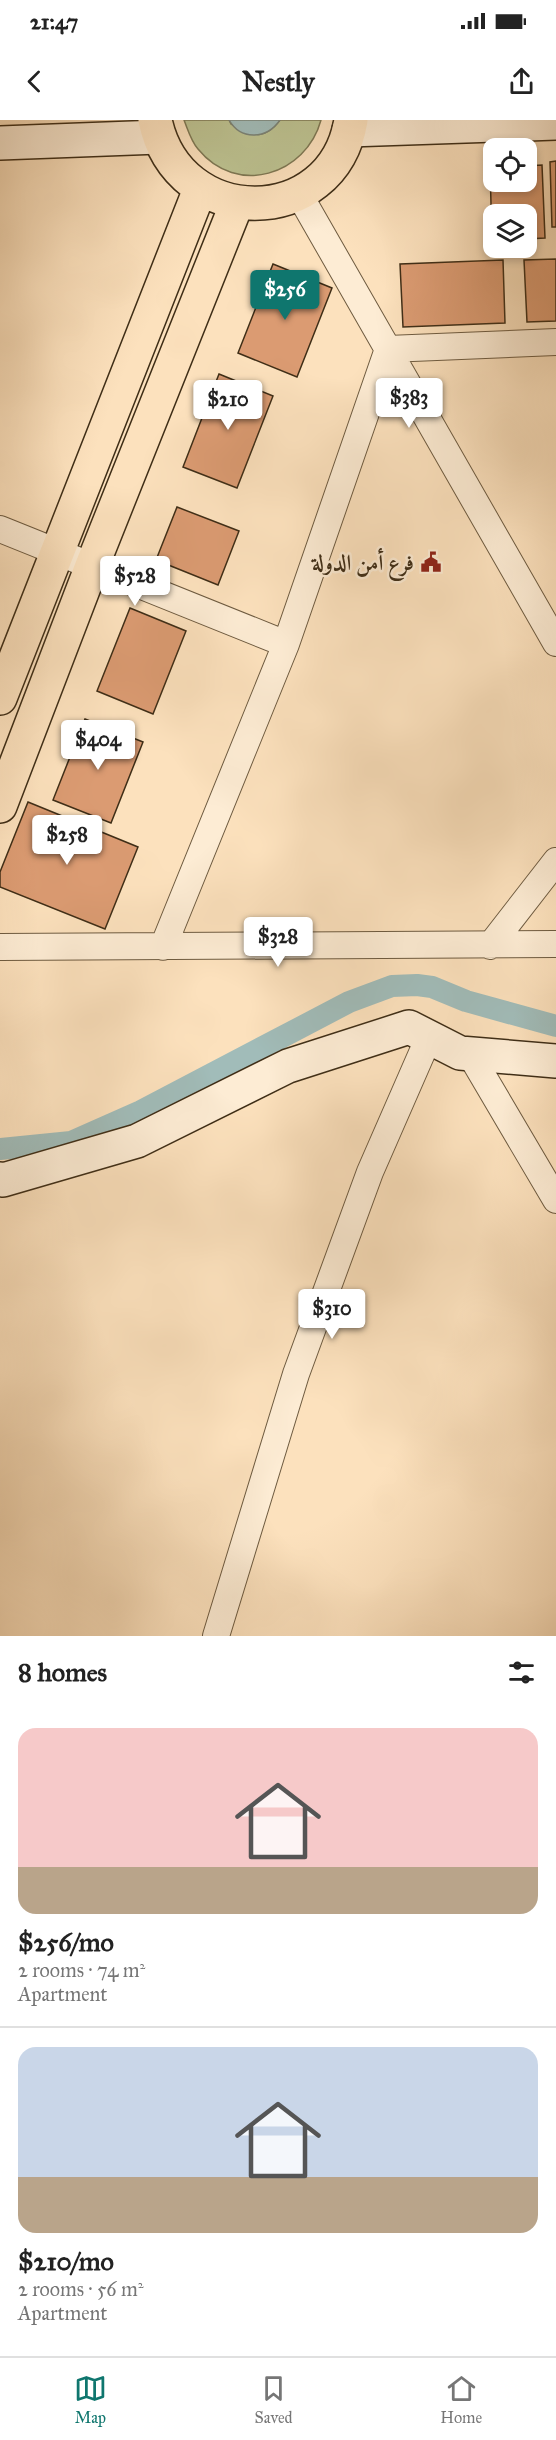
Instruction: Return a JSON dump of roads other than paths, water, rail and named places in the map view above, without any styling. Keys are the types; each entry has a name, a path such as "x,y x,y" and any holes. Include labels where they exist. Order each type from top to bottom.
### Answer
{"main road":[{"path":"157,128 175,166 200,189 218,198 237,203 269,203 299,194 321,177 339,156 350,125"},
{"path":"0,698 200,189"},
{"path":"0,806 92,566 237,203"}],"street":[{"path":"350,125 556,123"},
{"path":"0,143 157,128"},
{"path":"299,194 556,642"},
{"path":"388,349 556,342"},
{"path":"163,947 286,644 388,349"},
{"path":"0,529 286,644"},
{"path":"490,945 556,861"},
{"path":"0,947 556,944"},
{"path":"0,1179 137,1141 288,1066 409,1027 460,1053 556,1061"},
{"path":"216,1636 296,1374 370,1173 429,1037"},
{"path":"470,1054 556,1200"}],"water":[{"path":"229,120 280,120 268,131 254,135 240,132"}],"waterway":[{"path":"0,1149 71,1142 141,1111 349,1002 392,986 432,987 466,1001 556,1026"}],"place":[{"name":"فرع أمن الدولة","path":"431,562"}]}
